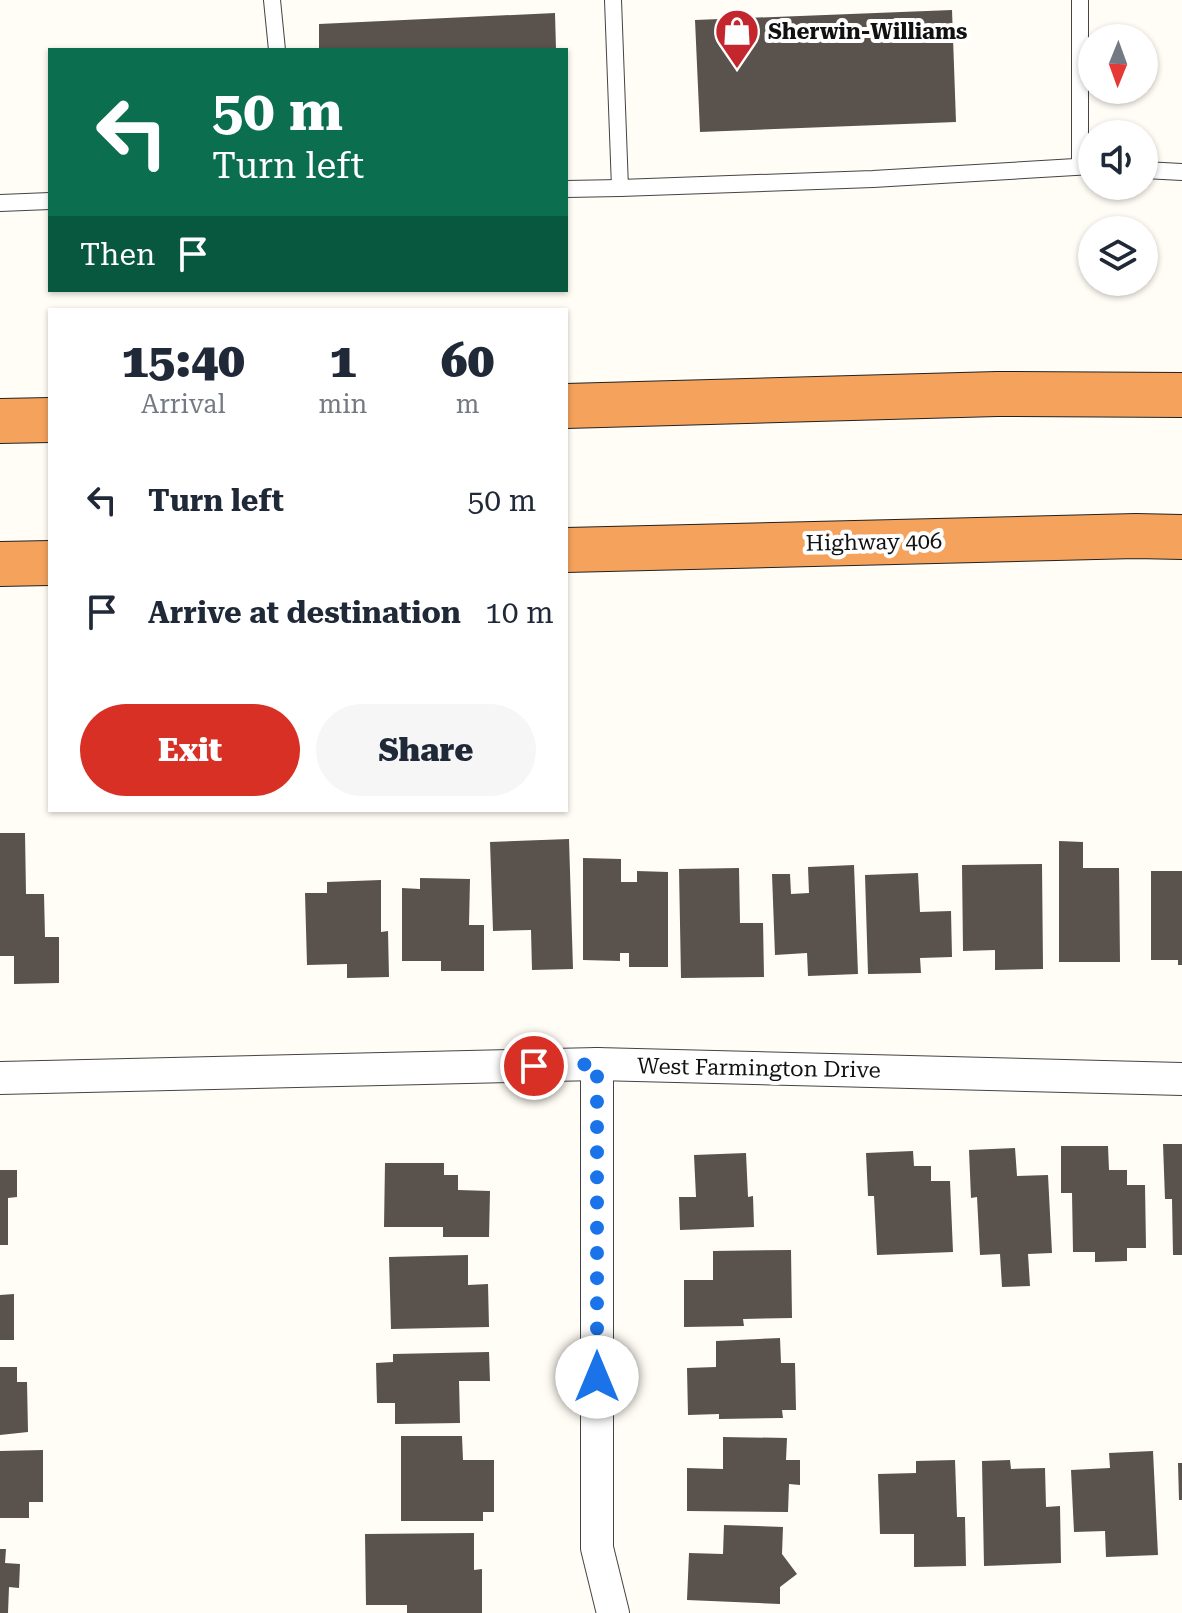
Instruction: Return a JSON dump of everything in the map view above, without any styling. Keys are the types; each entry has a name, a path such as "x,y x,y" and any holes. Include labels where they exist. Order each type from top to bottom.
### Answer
{"highway":[{"path":"568,406 997,394 1182,395"},
{"path":"0,421 48,420"},
{"name":"Highway 406","path":"568,550 1182,537"},
{"path":"0,564 48,563"}],"street":[{"name":"West Farmington Drive","path":"0,1078 597,1064 1182,1079"},
{"path":"597,1064 597,1548 613,1613"}],"lane":[{"path":"272,0 277,48"},
{"path":"613,0 620,188"},
{"path":"1080,0 1084,120"},
{"path":"568,189 873,179 1078,166"},
{"path":"1158,171 1182,172"},
{"path":"0,203 48,201"}],"building":[{"path":"952,10 956,122 700,132 695,20"},
{"path":"555,13 556,48 319,48 319,24"},
{"path":"0,833 25,833 26,894 44,894 45,937 59,937 59,983 14,984 14,956 0,956"},
{"path":"569,839 573,969 532,970 531,930 493,931 490,842"},
{"path":"1059,841 1083,842 1083,868 1119,868 1120,962 1059,962"},
{"path":"583,858 621,859 621,882 637,882 637,871 668,872 668,967 629,967 629,953 620,953 620,961 583,960"},
{"path":"1042,864 1043,969 995,970 995,950 963,951 962,865"},
{"path":"854,865 858,974 808,976 807,953 775,955 772,874 790,874 791,894 809,893 808,867"},
{"path":"739,868 740,923 763,923 764,977 681,978 679,869"},
{"path":"1151,871 1182,871 1182,965 1178,965 1178,960 1151,960"},
{"path":"918,873 920,912 951,911 952,957 920,958 921,973 868,974 865,875"},
{"path":"420,878 470,879 469,925 484,925 484,971 441,971 441,961 402,961 402,888 420,889"},
{"path":"381,880 381,932 388,931 389,977 347,978 347,964 307,965 305,893 327,893 327,882"},
{"path":"1163,1144 1182,1144 1182,1255 1173,1255 1172,1199 1165,1199"},
{"path":"1061,1146 1108,1146 1109,1170 1127,1170 1127,1185 1145,1185 1146,1248 1127,1248 1127,1261 1095,1262 1095,1252 1073,1252 1072,1193 1061,1193"},
{"path":"1015,1148 1017,1176 1048,1175 1052,1253 1028,1254 1030,1286 1002,1287 1000,1254 980,1255 977,1197 971,1198 969,1150"},
{"path":"913,1151 914,1166 931,1166 931,1181 950,1181 953,1252 877,1255 874,1196 868,1196 866,1153"},
{"path":"746,1153 748,1197 753,1196 754,1227 680,1230 679,1197 696,1197 694,1155"},
{"path":"385,1163 444,1163 444,1175 458,1175 458,1190 490,1191 489,1237 443,1237 443,1227 384,1227"},
{"path":"0,1170 17,1170 17,1197 8,1198 8,1245 0,1245"},
{"path":"791,1250 792,1318 743,1319 744,1326 684,1327 684,1280 713,1280 713,1251"},
{"path":"468,1255 468,1285 488,1284 489,1327 391,1329 389,1257"},
{"path":"14,1294 14,1340 0,1340 0,1295"},
{"path":"780,1338 781,1363 795,1363 796,1410 782,1410 783,1418 719,1419 719,1414 688,1415 687,1368 716,1367 716,1341"},
{"path":"489,1352 490,1381 459,1381 460,1423 395,1424 395,1403 377,1403 376,1363 393,1362 393,1354"},
{"path":"0,1367 17,1367 17,1382 27,1382 28,1432 0,1435"},
{"path":"401,1436 462,1436 463,1460 494,1460 494,1512 483,1512 483,1521 401,1521"},
{"path":"723,1437 787,1438 786,1460 800,1460 800,1485 789,1484 788,1512 687,1511 687,1468 723,1469"},
{"path":"43,1450 43,1502 29,1502 29,1518 0,1518 0,1451"},
{"path":"1153,1451 1158,1555 1106,1557 1105,1531 1074,1532 1071,1470 1110,1468 1109,1453"},
{"path":"955,1460 957,1517 965,1517 966,1566 914,1567 914,1534 880,1534 878,1474 916,1473 916,1461"},
{"path":"1010,1460 1011,1469 1045,1468 1046,1507 1060,1506 1061,1563 984,1566 982,1461"},
{"path":"1178,1463 1182,1463 1182,1500 1179,1500"},
{"path":"724,1525 783,1527 782,1554 797,1574 780,1587 780,1604 687,1600 689,1553 723,1554"},
{"path":"474,1533 474,1570 482,1569 482,1613 407,1613 407,1605 366,1605 365,1534"},
{"path":"0,1549 6,1549 5,1563 20,1564 19,1588 9,1587 8,1613 0,1613"}],"place":[{"name":"Sherwin-Williams","path":"737,70"}],"route":[{"path":"534,1066 597,1064 597,1377"}]}
